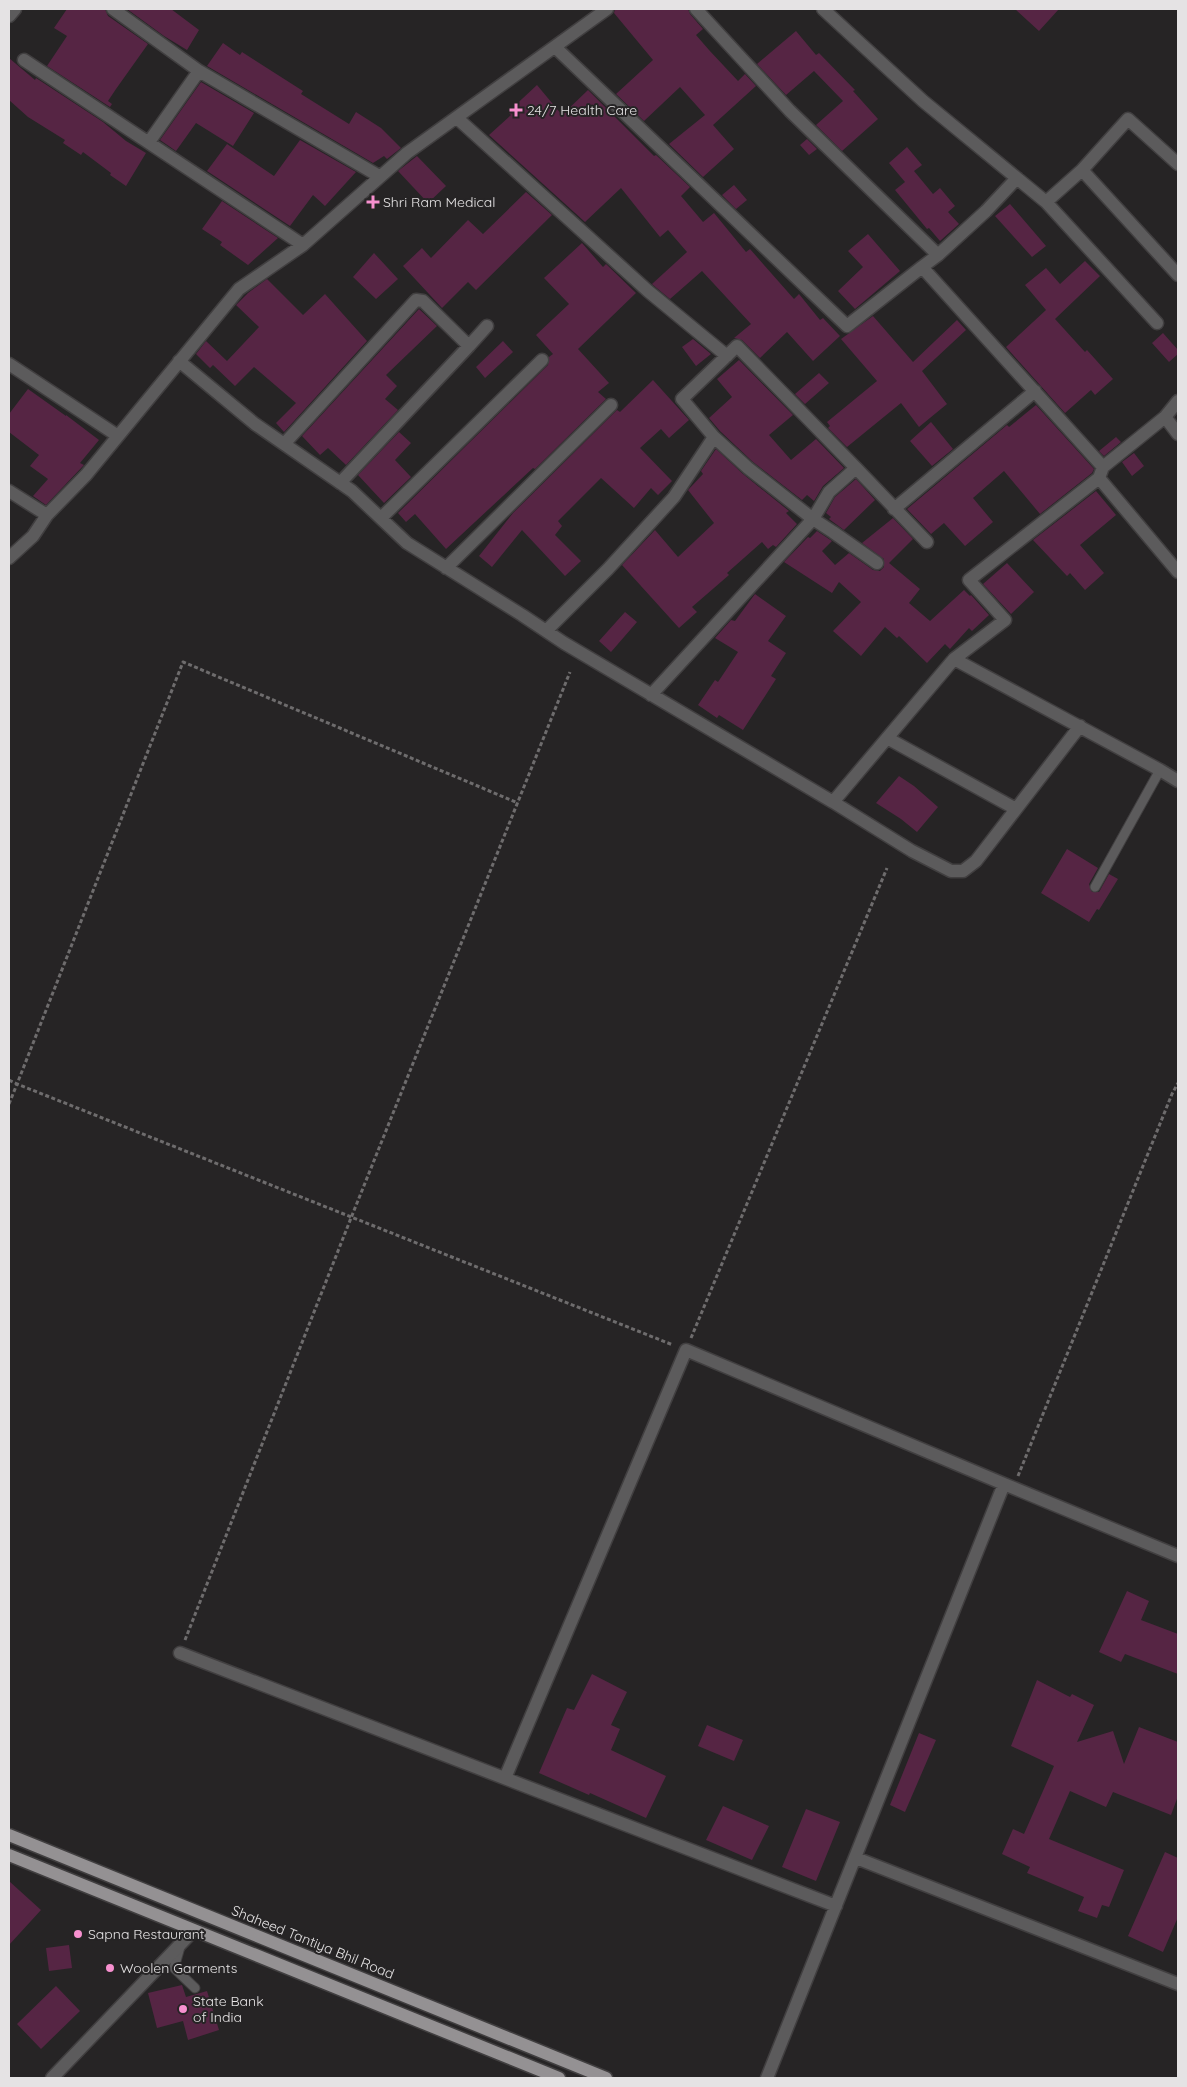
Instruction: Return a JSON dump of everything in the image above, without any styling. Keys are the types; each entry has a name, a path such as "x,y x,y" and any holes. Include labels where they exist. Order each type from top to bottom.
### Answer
{"main road":[{"name":"Shaheed Tantiya Bhil Road","path":"9,1834 606,2078"},
{"path":"9,1855 559,2078"}],"street":[{"path":"9,16 15,9"},
{"path":"113,9 199,71 379,176"},
{"path":"9,558 33,536 47,515 86,475 239,290 303,245 407,153 607,9"},
{"path":"696,9 790,110 938,255"},
{"path":"823,9 922,101 1046,202 1157,323"},
{"path":"555,47 847,326 938,255 986,211 1017,178"},
{"path":"24,60 303,245"},
{"path":"149,142 199,71"},
{"path":"457,118 641,285 727,356"},
{"path":"1046,202 1082,170 1128,119 1178,164"},
{"path":"1082,170 1178,275"},
{"path":"922,267 1035,391 1178,572"},
{"path":"284,444 416,300 423,301 469,346"},
{"path":"340,482 487,326"},
{"path":"877,563 813,519 748,468 714,437 682,399 737,346 927,542"},
{"path":"380,518 542,360"},
{"path":"179,361 256,424 352,491 407,543 651,695 833,802 912,851 951,871 963,871 976,861 1080,726"},
{"path":"9,364 118,436"},
{"path":"894,509 1035,391"},
{"path":"833,802 954,658 1005,620 969,580 1101,473 1165,417 1178,400"},
{"path":"446,568 611,405"},
{"path":"1165,417 1178,434"},
{"path":"546,631 608,569 674,497 714,437"},
{"path":"651,695 813,519 829,492 856,468"},
{"path":"9,491 47,515"},
{"path":"954,658 1178,781"},
{"path":"887,738 1016,809"},
{"path":"505,1778 686,1350 1178,1556"},
{"path":"767,2078 1008,1486"},
{"path":"180,1653 836,1906"},
{"path":"856,1858 1178,1984"},
{"path":"52,2078 180,1947 193,1931"}],"lane":[{"path":"1095,887 1160,770"},
{"path":"180,1947 174,1968 194,1988"}],"path":[{"path":"9,1104 183,662 518,803"},
{"path":"180,1653 351,1218 570,672"},
{"path":"9,1080 686,1350 887,868"},
{"path":"1008,1486 1178,1083"}],"building":[{"path":"67,9 105,9 108,16 148,44 108,101 112,104 110,107 47,66 67,36 54,28"},
{"path":"127,9 171,9 199,30 187,50"},
{"path":"615,9 688,9 703,29 696,35 709,50 738,81 745,74 756,86 713,125 734,149 703,177 669,144 705,115 680,87 644,121 616,94 653,60 614,13"},
{"path":"1015,9 1059,9 1039,31"},
{"path":"796,31 816,55 819,53 855,90 853,91 878,119 842,151 816,125 843,101 814,71 786,95 757,64"},
{"path":"223,43 240,55 242,52 303,91 301,94 349,124 356,112 381,128 401,148 387,159 384,156 373,163 207,66"},
{"path":"9,58 35,80 36,78 103,122 126,141 146,153 126,186 83,152 81,155 63,143 65,140 28,117 9,100"},
{"path":"201,82 254,113 233,146 196,123 176,151 160,140"},
{"path":"537,85 562,115 588,90 654,156 656,155 690,187 681,196 703,222 714,213 746,252 750,249 794,299 799,294 820,320 823,318 840,336 813,361 787,332 760,358 742,340 734,338 751,324 702,271 670,299 653,285 687,252 668,230 660,237 621,188 585,222 489,135 511,115 508,112"},
{"path":"807,139 817,149 809,155 800,145"},
{"path":"300,140 356,172 325,206 313,195 290,226 207,171 227,144 274,176"},
{"path":"907,147 922,165 914,171 933,194 940,188 955,206 948,212 959,224 940,241 929,228 927,229 895,190 905,182 889,163"},
{"path":"417,156 446,186 428,203 398,171"},
{"path":"734,185 747,200 736,209 722,195"},
{"path":"526,192 552,215 476,290 468,282 442,308 403,266 422,248 431,258 468,220 483,234"},
{"path":"222,201 278,238 248,265 220,245 222,242 202,229"},
{"path":"1010,204 1046,246 1032,257 995,216"},
{"path":"868,234 900,271 855,309 838,291 863,267 848,251"},
{"path":"582,243 603,267 606,264 636,293 578,349 609,383 598,392 606,399 535,469 533,468 446,549 415,514 406,522 398,513 548,365 549,357 553,354 536,335 569,304 544,278"},
{"path":"374,253 398,279 376,299 353,277"},
{"path":"1085,261 1100,276 1055,319 1113,379 1095,395 1091,390 1065,413 1006,347 1046,310 1025,285 1046,268 1060,284"},
{"path":"267,279 303,315 325,294 367,341 284,432 276,423 296,403 254,367 235,386 213,365 210,368 196,354 206,341 227,361 259,327 236,305"},
{"path":"419,309 437,326 386,375 397,386 385,399 398,410 346,465 328,448 320,455 302,436"},
{"path":"873,316 913,362 957,320 966,330 922,371 947,404 919,427 901,403 847,447 828,428 830,426 827,422 877,381 841,339"},
{"path":"1163,333 1178,350 1178,354 1169,362 1152,343"},
{"path":"693,339 711,354 696,366 682,347"},
{"path":"503,341 513,352 485,378 476,367"},
{"path":"739,360 793,415 769,435 791,460 816,439 844,468 823,486 814,501 807,495 802,500 753,462 709,418 732,397 717,379"},
{"path":"819,373 829,383 805,404 795,394"},
{"path":"653,380 689,420 669,438 661,429 640,448 672,481 658,495 651,488 634,508 601,478 558,521 562,526 555,535 581,561 565,576 522,530 492,567 479,556 513,513 617,410 620,412"},
{"path":"28,389 99,440 80,463 84,465 46,505 33,496 48,479 30,466 39,455 9,432 9,414"},
{"path":"1036,405 1094,469 1092,473 1040,514 1004,471 973,498 993,522 965,546 944,523 931,534 907,509 1007,425 1009,427"},
{"path":"931,422 953,449 932,466 910,441"},
{"path":"399,432 411,443 395,460 411,477 384,503 358,475"},
{"path":"1116,437 1121,442 1104,456 1099,451"},
{"path":"716,449 743,474 789,511 786,513 797,524 776,547 773,545 768,549 762,542 727,573 729,575 692,607 697,612 679,628 622,565 655,530 678,557 714,523 688,490 703,474 701,471"},
{"path":"1134,453 1144,466 1132,476 1122,462"},
{"path":"856,479 875,500 844,530 829,519 831,517 826,513 835,497"},
{"path":"1096,491 1116,515 1080,545 1104,573 1085,590 1070,573 1067,576 1033,540"},
{"path":"893,518 913,539 889,563 920,589 909,603 930,621 964,590 989,615 972,631 969,628 950,649 945,644 927,663 899,636 897,638 885,627 861,656 833,631 861,602 839,582 832,593 784,562 808,537 810,538 817,531 832,541 822,551 835,565 849,553 873,570 880,571 884,567 884,559 862,543"},
{"path":"1007,563 1034,592 1011,614 983,584"},
{"path":"755,594 786,616 768,641 786,653 771,676 776,679 743,730 719,715 717,718 698,705 715,680 718,682 738,652 715,638 731,620 735,621"},
{"path":"625,612 637,622 611,652 599,641"},
{"path":"899,776 914,786 938,807 917,832 876,803"},
{"path":"1067,849 1098,868 1089,884 1092,892 1099,892 1109,874 1118,879 1099,910 1097,909 1089,922 1041,893"},
{"path":"1127,1591 1149,1601 1141,1620 1178,1634 1178,1674 1125,1654 1121,1662 1099,1652"},
{"path":"592,1674 627,1692 611,1725 620,1729 611,1750 666,1776 646,1818 539,1773 567,1708 574,1710"},
{"path":"1037,1680 1070,1697 1072,1694 1094,1705 1077,1742 1113,1731 1124,1764 1139,1727 1178,1742 1178,1796 1171,1815 1113,1792 1106,1807 1070,1791 1049,1839 1124,1870 1109,1907 1102,1905 1097,1918 1078,1911 1084,1897 1027,1873 1030,1867 1002,1854 1013,1829 1024,1834 1054,1766 1011,1746"},
{"path":"707,1725 743,1740 734,1761 698,1746"},
{"path":"919,1733 936,1740 905,1812 890,1805"},
{"path":"723,1806 769,1826 752,1860 706,1840"},
{"path":"806,1809 840,1822 816,1881 782,1867"},
{"path":"1165,1852 1178,1858 1178,1917 1163,1952 1128,1936"},
{"path":"9,1881 41,1910 9,1945"},
{"path":"69,1945 72,1968 49,1971 46,1948"},
{"name":"State Bank of India","path":"182,1985 186,1997 207,1991 219,2030 188,2040 183,2021 157,2028 148,1993"},
{"path":"56,1986 80,2011 41,2049 17,2024"}],"place":[{"name":"24/7 Health Care","path":"516,110"},
{"name":"Shri Ram Medical","path":"373,202"},
{"name":"Sapna Restaurant","path":"78,1934"},
{"name":"Woolen Garments","path":"110,1968"},
{"name":"State Bank of India","path":"183,2009"}]}
